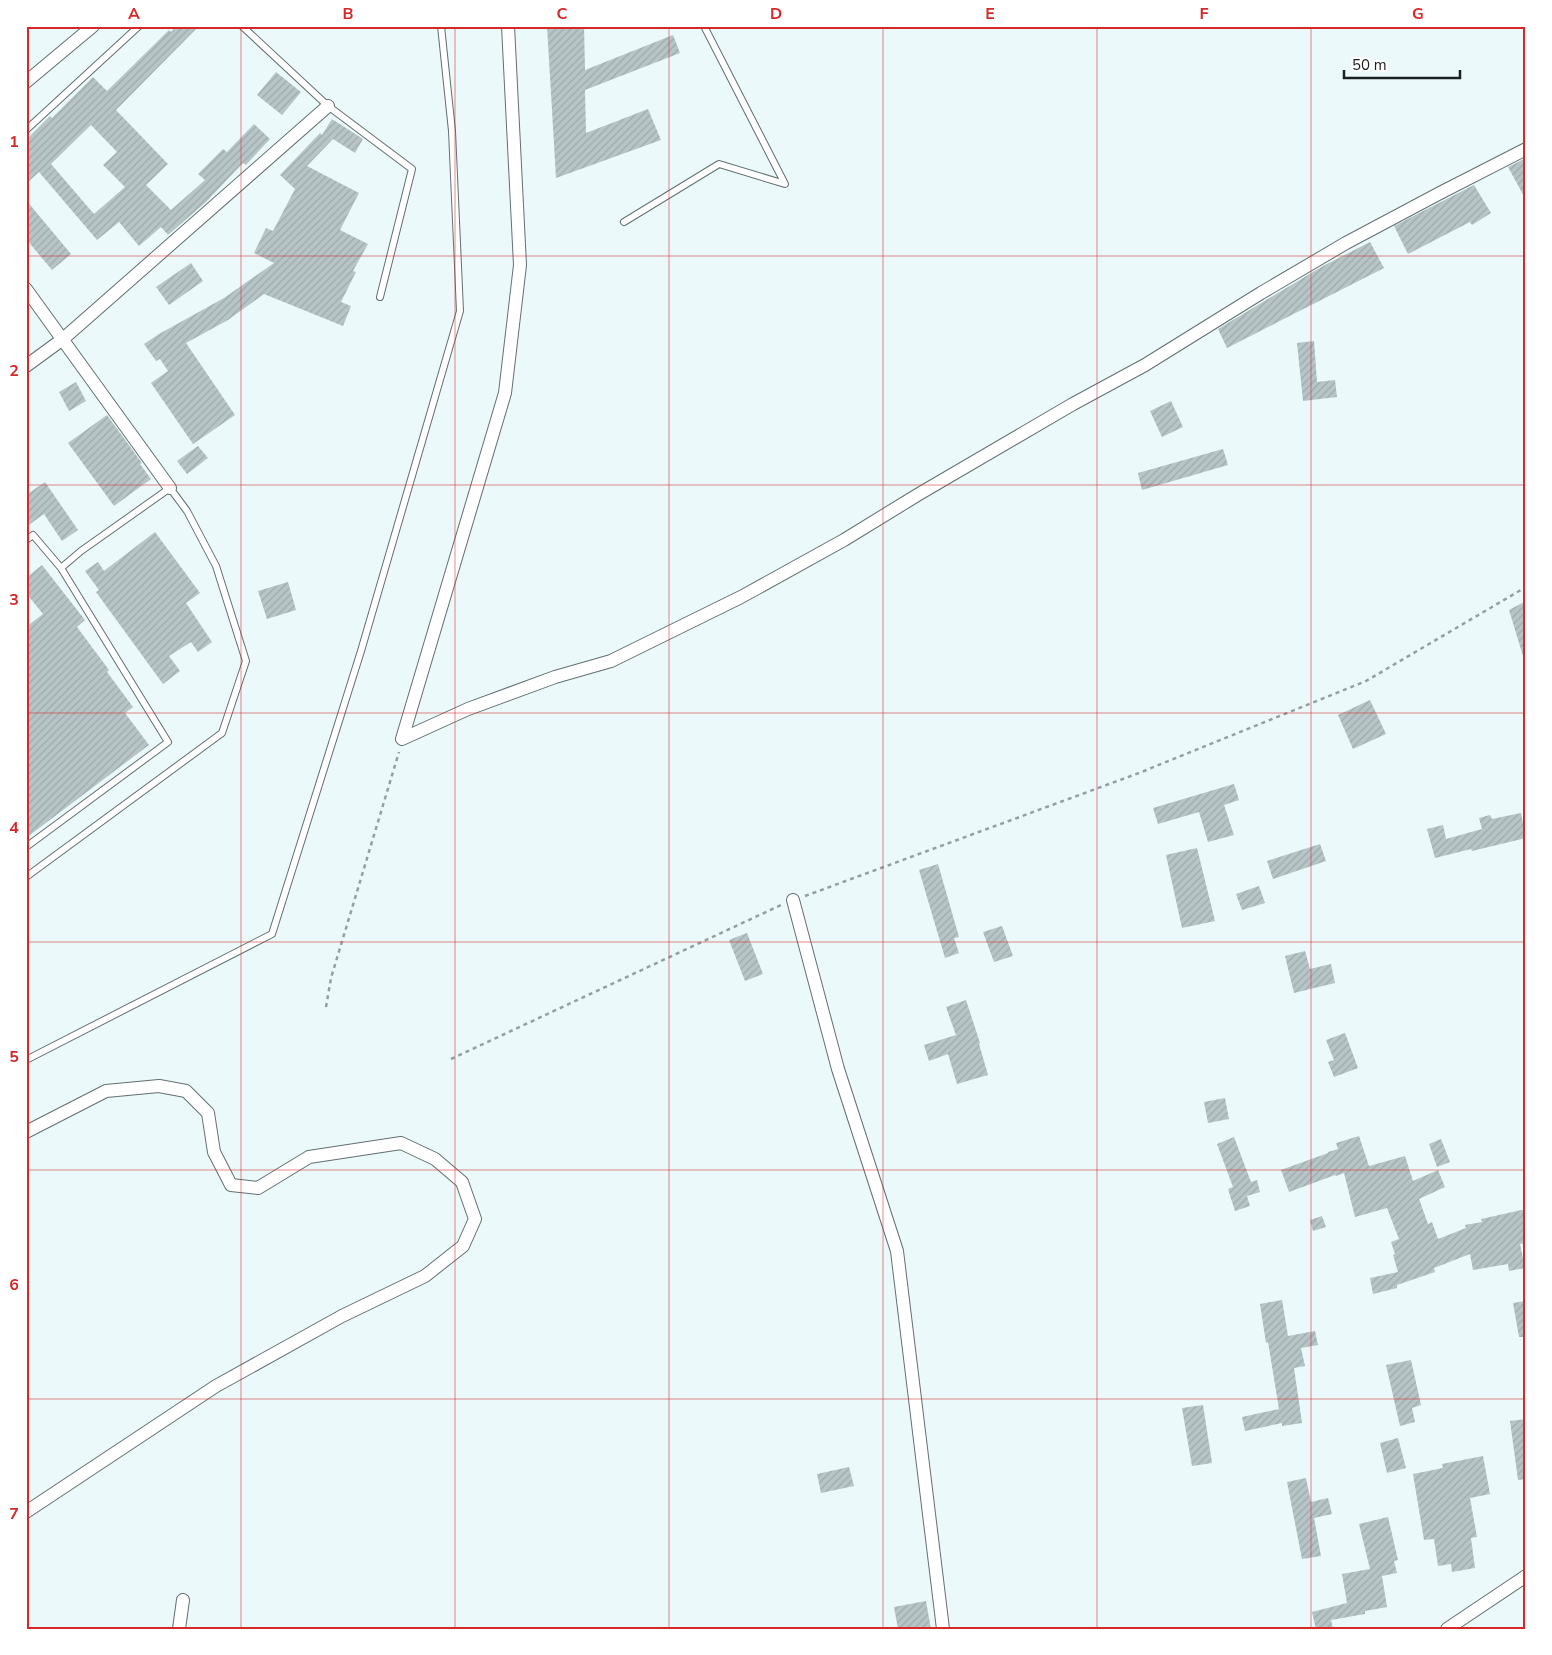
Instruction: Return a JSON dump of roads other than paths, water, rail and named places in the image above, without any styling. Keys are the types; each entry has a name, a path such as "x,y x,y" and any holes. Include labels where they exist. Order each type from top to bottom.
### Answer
{"street":[{"path":"26,82 93,26"},
{"path":"508,26 520,265 505,393 402,739 468,709 555,677 611,661 741,597 844,540 1073,404 1145,365 1261,292 1329,253 1440,192 1526,149"},
{"path":"26,366 63,339 328,106"},
{"path":"26,289 170,488"},
{"path":"793,900 838,1069 897,1251 943,1629"},
{"path":"26,1132 106,1090 159,1086 186,1091 208,1113 214,1152 232,1185 258,1188 309,1157 402,1143 435,1159 462,1182 475,1219 463,1246 425,1276 342,1316 216,1386 26,1512"},
{"path":"1447,1629 1526,1576"},
{"path":"179,1629 183,1600"}],"lane":[{"path":"26,130 139,26"},
{"path":"242,26 328,106 412,169 380,297"},
{"path":"26,1060 272,934 361,651 460,311 452,131 441,26"},
{"path":"624,222 719,164 785,184 704,26"},
{"path":"26,878 222,733 246,661 216,566 186,511 170,488 81,551 61,568"},
{"path":"26,540 33,535 61,568 168,742 26,847"}]}
